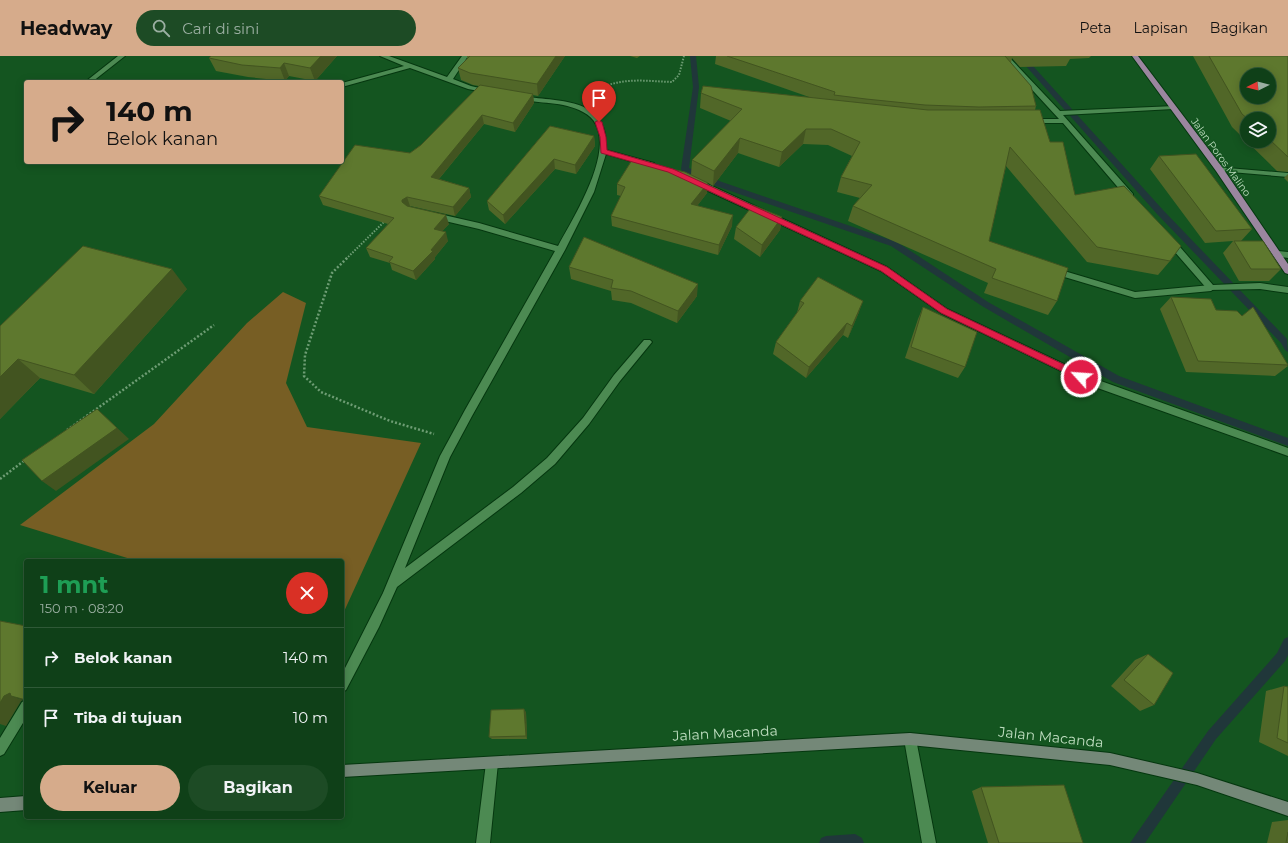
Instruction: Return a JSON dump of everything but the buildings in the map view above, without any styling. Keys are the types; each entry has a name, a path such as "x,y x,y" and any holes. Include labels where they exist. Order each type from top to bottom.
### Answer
{"main road":[{"name":"Jalan Poros Malino","path":"1135,56 1218,169 1278,254 1288,271"}],"street":[{"path":"91,80 122,56"},
{"path":"383,56 470,88 498,93"},
{"path":"449,80 466,56"},
{"path":"1004,56 1058,113 1138,205"},
{"path":"344,84 411,66"},
{"path":"344,682 394,584 434,480 454,440 489,375 530,308 596,179 603,151 603,137 599,122 592,112 580,107 512,96"},
{"path":"1058,113 1173,107"},
{"path":"1020,121 1065,122"},
{"path":"603,151 663,169"},
{"path":"1218,169 1288,175"},
{"path":"685,177 884,269 944,311 1095,383 1288,452"},
{"path":"426,214 479,226 560,250"},
{"path":"1164,235 1211,288"},
{"path":"1278,254 1288,255"},
{"path":"1044,267 1135,295 1211,288 1260,286 1288,290"},
{"path":"394,584 517,490 551,461 586,421 616,378 647,342"},
{"path":"0,750 24,709"},
{"path":"910,739 929,843"},
{"name":"Jalan Macanda","path":"344,771 910,739 1110,759 1197,779 1288,809"},
{"path":"483,843 492,763"},
{"path":"0,805 24,803"}],"path":[{"path":"580,107 599,87 610,82 672,82 679,75 684,56"},
{"path":"387,220 332,273 305,356 304,376 321,392 383,418 454,440"},
{"path":"62,433 214,325"},
{"path":"0,479 31,456"}],"shaded area":[{"path":"283,292 306,303 286,383 307,427 421,443 344,612 344,559 130,559 20,525 154,424 247,323"}],"waterway":[{"path":"693,56 696,87 685,169 719,184 894,244 985,304 1116,379 1288,442"},
{"path":"1020,56 1160,212 1284,341 1288,348"},
{"path":"1137,843 1212,735 1281,657 1288,643"},
{"path":"826,843 855,841 857,843"}],"route":[{"path":"599,122 603,137 603,151 670,171 884,269 944,311 1081,377"}]}
